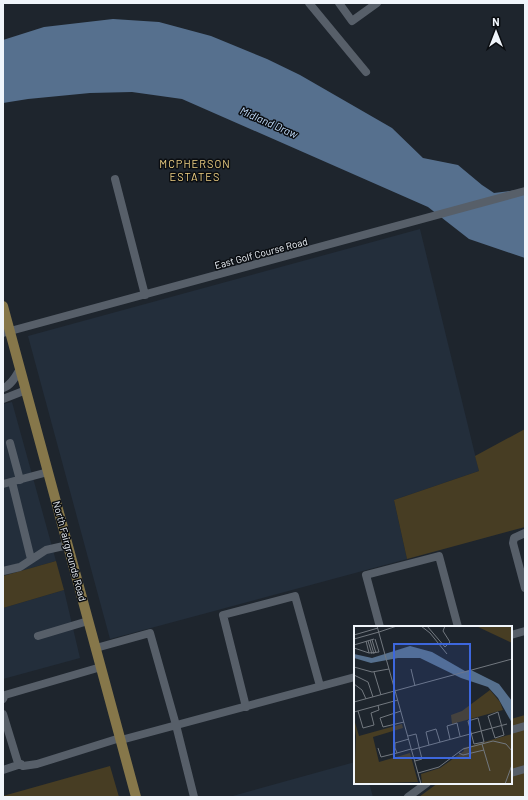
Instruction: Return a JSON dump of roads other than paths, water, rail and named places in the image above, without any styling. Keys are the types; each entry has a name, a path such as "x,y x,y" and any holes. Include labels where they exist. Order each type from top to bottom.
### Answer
{"main road":[{"name":"North Fairgrounds Road","path":"3,306 6,332 26,390 136,797"}],"street":[{"path":"309,3 366,72"},
{"path":"339,3 352,21 377,3"},
{"path":"115,179 145,295"},
{"name":"East Golf Course Road","path":"6,332 525,191"},
{"path":"3,388 7,387 14,380 20,369"},
{"path":"3,399 26,390"},
{"path":"10,443 32,559"},
{"path":"3,484 48,472"},
{"path":"525,533 514,538 513,543 525,588"},
{"path":"3,571 20,567 46,550 68,545"},
{"path":"380,626 366,575 438,556 458,626"},
{"path":"246,706 222,615 295,596 320,686"},
{"path":"38,636 88,621"},
{"path":"512,635 525,631"},
{"path":"96,648 150,633 176,725 194,797"},
{"path":"3,699 6,695 101,667"},
{"path":"3,770 21,764 37,764 121,739 354,677"},
{"path":"3,714 18,763 21,764"},
{"path":"512,730 525,726"},
{"path":"512,773 525,769"},
{"path":"408,797 426,784"}],"water":[{"name":"Midland Draw","path":"113,19 159,22 211,36 267,59 300,75 392,128 423,158 458,165 494,193 525,189 525,258 469,239 428,207 182,99 132,92 90,93 3,103 3,40 44,27"}],"district":[{"name":"MCPHERSON ESTATES","path":"195,169"}]}
